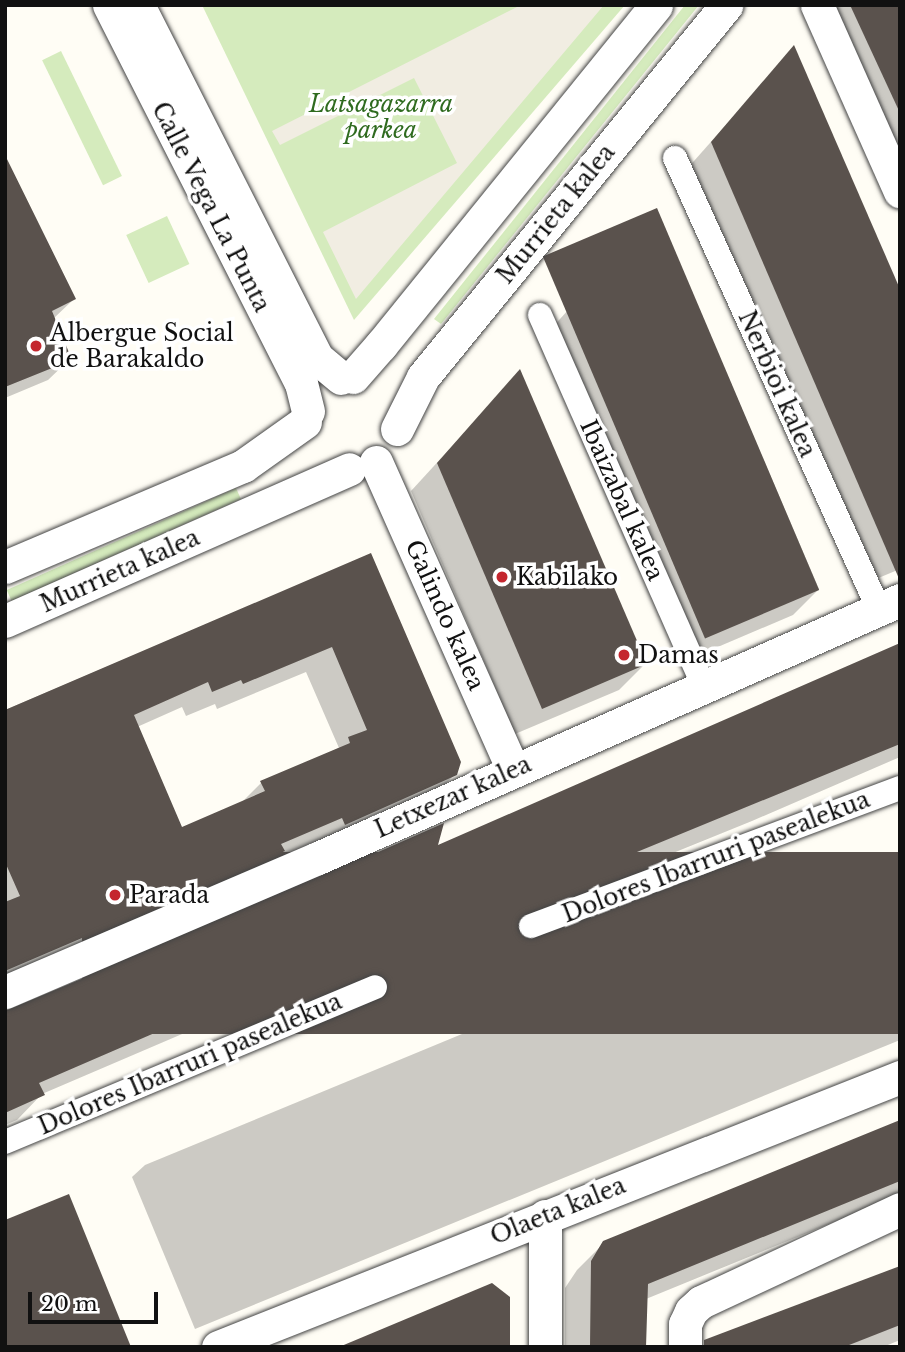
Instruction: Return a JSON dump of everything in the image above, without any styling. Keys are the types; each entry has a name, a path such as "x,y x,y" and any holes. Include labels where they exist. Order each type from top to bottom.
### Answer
{"street":[{"name":"Calle Vega La Punta","path":"109,5 301,383 307,416"},
{"name":"Calle Vega La Punta","path":"138,5 317,358 347,377"},
{"path":"347,377 368,380 386,394 396,414 397,429 388,451 362,466 323,459 307,436 307,416 320,390 347,377 381,345 656,5"},
{"name":"Murrieta kalea","path":"397,429 423,377 726,5"},
{"path":"817,5 900,191"},
{"name":"Nerbioi kalea","path":"675,158 889,605"},
{"name":"Ibaizabal kalea","path":"540,315 704,686"},
{"name":"Murrieta kalea","path":"5,567 243,466 307,416"},
{"name":"Murrieta kalea","path":"5,621 362,466"},
{"name":"Galindo kalea","path":"362,466 513,769"},
{"name":"Letxezar kalea","path":"5,992 318,858 513,769 889,605"},
{"name":"Dolores Ibarruri pasealekua","path":"531,926 900,788"},
{"name":"Dolores Ibarruri pasealekua","path":"5,1142 375,987"},
{"name":"Olaeta kalea","path":"218,1347 900,1077"},
{"path":"685,1347 685,1324 691,1311 701,1302 900,1209"},
{"path":"545,1216 545,1347"}],"green space":[{"name":"Latsagazarra parkea","path":"202,5 625,5 354,320"},
{"path":"685,5 699,5 441,324 434,319"},
{"path":"61,51 122,176 103,185 42,60"},
{"path":"167,216 189,264 149,283 126,235"},
{"path":"236,488 241,499 12,601 7,590"}],"shaded area":[{"path":"521,5 604,5 356,299 323,232 457,163 414,78 280,145 272,131"}],"building":[{"path":"850,5 900,5 900,113"},
{"path":"794,45 900,289 900,581 711,142"},
{"path":"5,155 76,299 52,311 72,360 5,387"},
{"path":"657,208 819,590 705,638 543,256"},
{"path":"520,369 647,664 542,709 437,463"},
{"path":"371,553 461,762 457,775 345,825 342,818 281,844 285,851 5,971 5,902 20,896 5,862 5,710","holes":["332,647 367,730 348,737 350,743 260,781 265,791 182,827 134,715 208,682 212,692 241,680 243,684"]},
{"path":"900,643 900,744 396,951 388,932 39,1083 45,1095 5,1113 5,1011 300,887 312,914 368,879 360,860 444,823 438,845"},
{"path":"82,852 900,852 900,1034 82,1034"},
{"path":"900,1120 900,1181 648,1284 646,1347 590,1347 591,1261 603,1241"},
{"path":"69,1194 131,1347 5,1347 5,1220"},
{"path":"900,1266 900,1325 844,1347 704,1347 704,1340"},
{"path":"492,1283 510,1297 510,1347 339,1347"}],"place":[{"name":"Albergue Social de Barakaldo","path":"36,346"},
{"name":"Kabilako","path":"502,577"},
{"name":"Damas","path":"624,655"},
{"name":"Parada","path":"115,895"}]}
